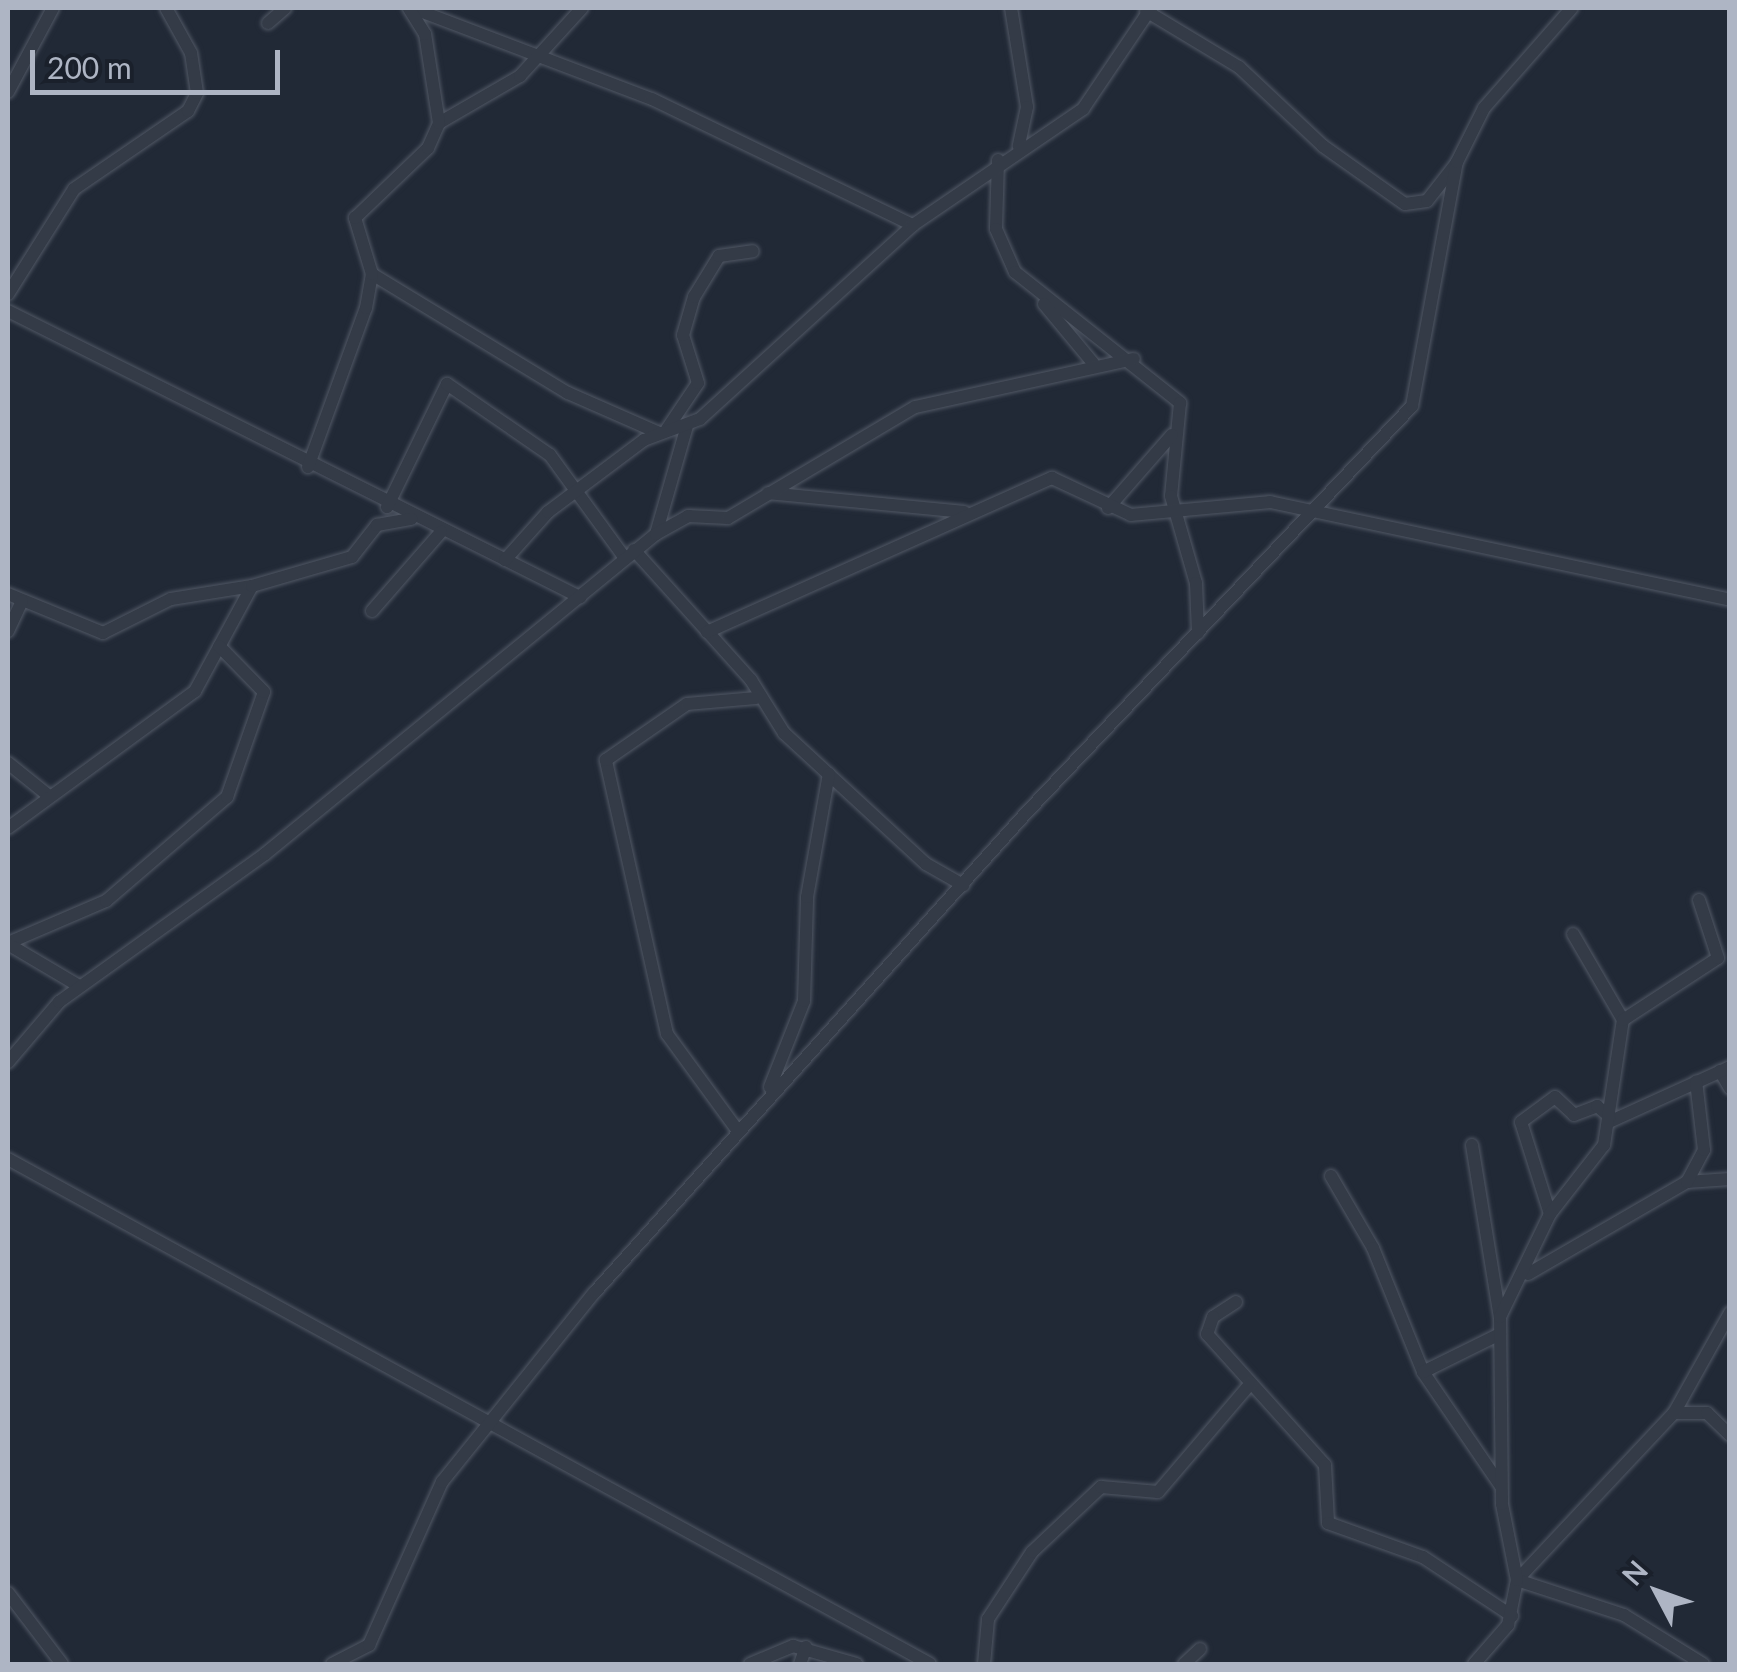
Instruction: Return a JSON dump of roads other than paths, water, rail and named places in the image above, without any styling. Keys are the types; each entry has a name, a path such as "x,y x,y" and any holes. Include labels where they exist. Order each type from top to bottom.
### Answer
{"street":[{"path":"8,92 53,8"},
{"path":"8,294 74,189 188,111 197,93 191,52 166,8"},
{"path":"268,23 286,8"},
{"path":"410,8 540,54 913,224"},
{"path":"410,8 425,34 439,124"},
{"path":"308,466 372,274 355,218 428,148 439,124 540,54 582,8"},
{"path":"1010,8 1026,107 1019,146"},
{"path":"372,274 568,393 663,431 687,426 913,224 1100,91 1143,10 1239,67 1323,146 1405,204 1427,200 1457,162 1484,108 1572,8"},
{"path":"998,160 998,240 1068,341 1093,363"},
{"path":"332,1664 368,1645 438,1489 738,1131 1412,406 1457,162"},
{"path":"505,560 580,493 663,431 698,383 684,335 694,296 719,256 754,251"},
{"path":"1041,299 1134,360 1178,398 1173,512 1196,583 1198,633"},
{"path":"8,313 387,507 580,597"},
{"path":"1068,341 1068,369"},
{"path":"8,1062 80,986 266,854 656,534 688,516 722,520 915,406 1093,363 1134,360"},
{"path":"387,507 447,384 550,454 629,554 751,680 756,698 829,774 926,864 963,885"},
{"path":"656,534 687,426"},
{"path":"1108,508 1175,432"},
{"path":"707,632 1052,478 1108,508 1173,512 1270,502 1730,600"},
{"path":"768,494 972,511"},
{"path":"8,594 102,633 171,599 252,586 352,556 378,525 414,519"},
{"path":"372,611 441,532"},
{"path":"8,828 190,695 252,586"},
{"path":"8,630 22,601"},
{"path":"8,943 106,901 227,797 264,692 219,646"},
{"path":"738,1131 668,1034 606,760 687,704 756,698"},
{"path":"8,763 50,796"},
{"path":"759,1108 804,1001 807,897 829,774"},
{"path":"1623,1020 1718,958 1699,900"},
{"path":"1500,1317 1528,1274 1550,1214 1600,1152 1610,1120 1623,1020 1573,934"},
{"path":"8,943 80,986"},
{"path":"1610,1120 1725,1069 1730,1088"},
{"path":"1688,1182 1704,1150 1696,1081"},
{"path":"1550,1214 1521,1122 1554,1097 1574,1115 1597,1106 1610,1120"},
{"path":"1472,1144 1500,1317 1502,1488 1517,1580 1512,1616 1474,1664"},
{"path":"8,1159 595,1488 930,1664"},
{"path":"1331,1176 1380,1264 1423,1372 1502,1488"},
{"path":"1528,1274 1688,1182 1730,1179"},
{"path":"1236,1302 1212,1317 1207,1334 1325,1465 1328,1523 1423,1557 1512,1616"},
{"path":"1517,1580 1674,1413 1730,1313"},
{"path":"1423,1372 1500,1334"},
{"path":"984,1664 988,1618 1032,1552 1101,1487 1158,1492 1251,1384"},
{"path":"1674,1413 1707,1414 1730,1435"},
{"path":"1517,1580 1624,1615 1704,1664"},
{"path":"8,1592 62,1664"},
{"path":"800,1664 806,1647"},
{"path":"750,1664 806,1647 856,1664"},
{"path":"1184,1664 1200,1649"}]}
